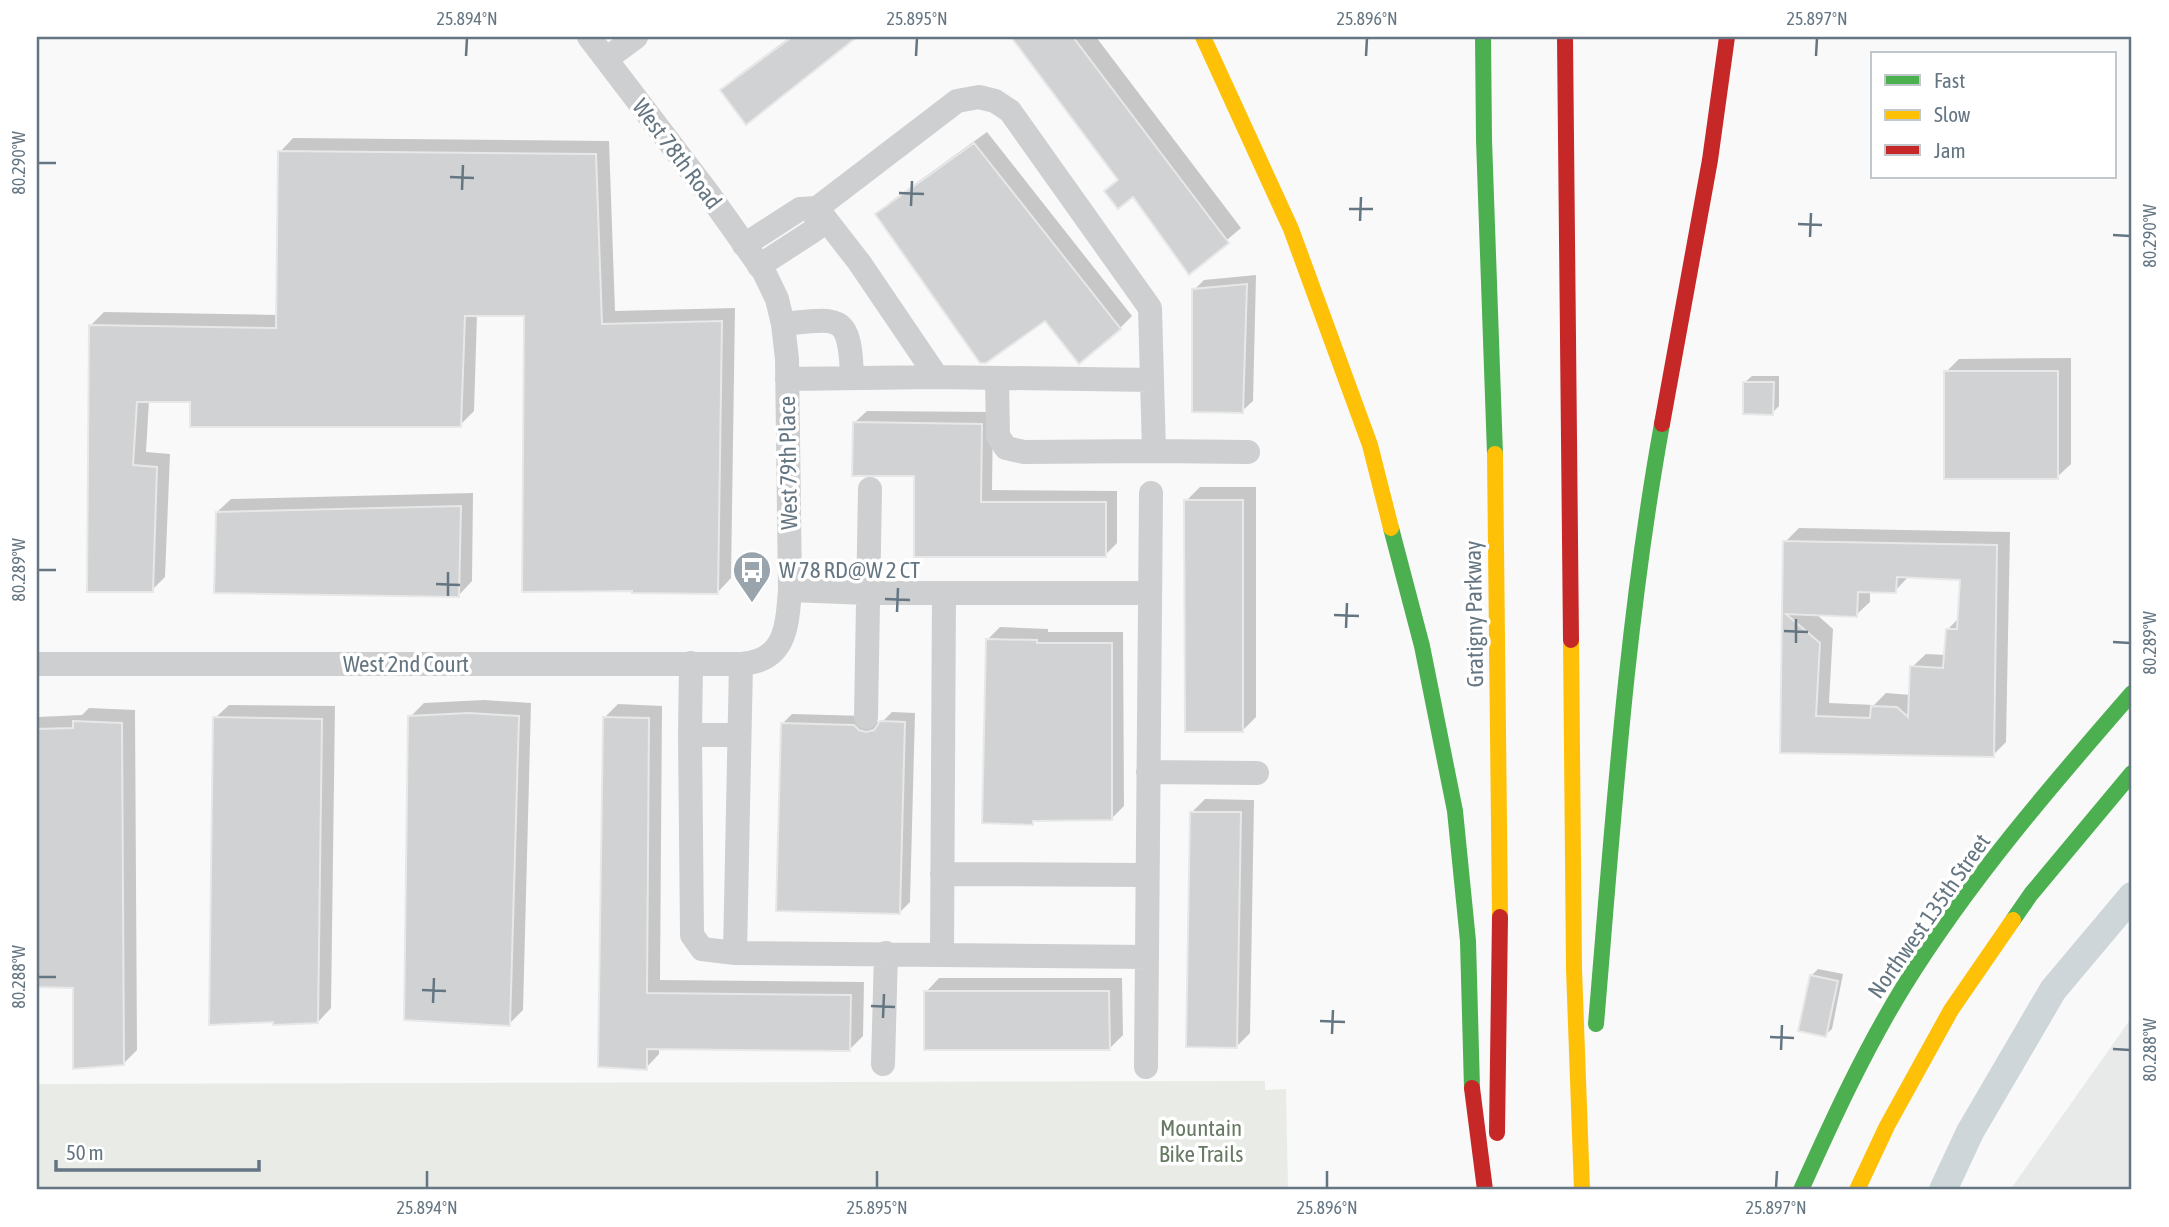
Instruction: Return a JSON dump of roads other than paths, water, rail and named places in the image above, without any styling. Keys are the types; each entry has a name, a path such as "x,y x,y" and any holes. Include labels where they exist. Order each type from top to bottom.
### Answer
{"main road":[{"path":"1203,37 1291,229 1366,432 1422,646 1454,811 1468,941 1472,1102 1485,1190"},
{"name":"Gratigny Parkway","path":"1483,37 1483,110 1495,449 1501,970 1496,1190"},
{"path":"1565,37 1574,955 1582,1190"},
{"path":"1582,1151 1602,963 1620,744 1650,497 1710,160 1727,37"},
{"name":"Northwest 135th Street","path":"1801,1190 1841,1102 1904,987 1981,873 2132,693"},
{"path":"1857,1190 1887,1126 1951,1010 2031,894 2132,773"}],"street":[{"name":"West 78th Road","path":"589,37 708,193 762,269"},
{"path":"606,59 636,37"},
{"path":"744,245 800,209 817,208 957,101 979,97 1003,105 1010,111 1150,308 1154,451"},
{"path":"762,269 816,229 817,208"},
{"path":"817,208 859,261 937,377"},
{"name":"West 79th Place","path":"762,269 777,299 783,324 787,379 790,590 783,638 773,654"},
{"path":"783,324 821,320 839,323 849,341 852,377"},
{"path":"787,379 937,377 1152,380"},
{"path":"997,378 998,436 1006,448 1024,452 1248,452"},
{"path":"866,717 870,489"},
{"path":"1146,1068 1151,493"},
{"path":"790,590 868,593 1150,593"},
{"path":"942,953 944,593"},
{"name":"West 2nd Court","path":"37,664 741,664 763,660 773,654"},
{"path":"691,663 692,935 702,948 735,953 1147,957"},
{"path":"735,953 741,664"},
{"path":"690,735 739,735"},
{"path":"1148,772 1257,773"},
{"path":"942,874 1147,875"},
{"path":"883,1064 886,953"}],"waterway":[{"path":"1943,1190 1970,1132 2053,990 2132,896"}],"place":[{"name":"W 78 RD@W 2 CT","path":"752,604"}],"park label":[{"name":"Mountain Bike Trails","path":"1201,1141"}]}
